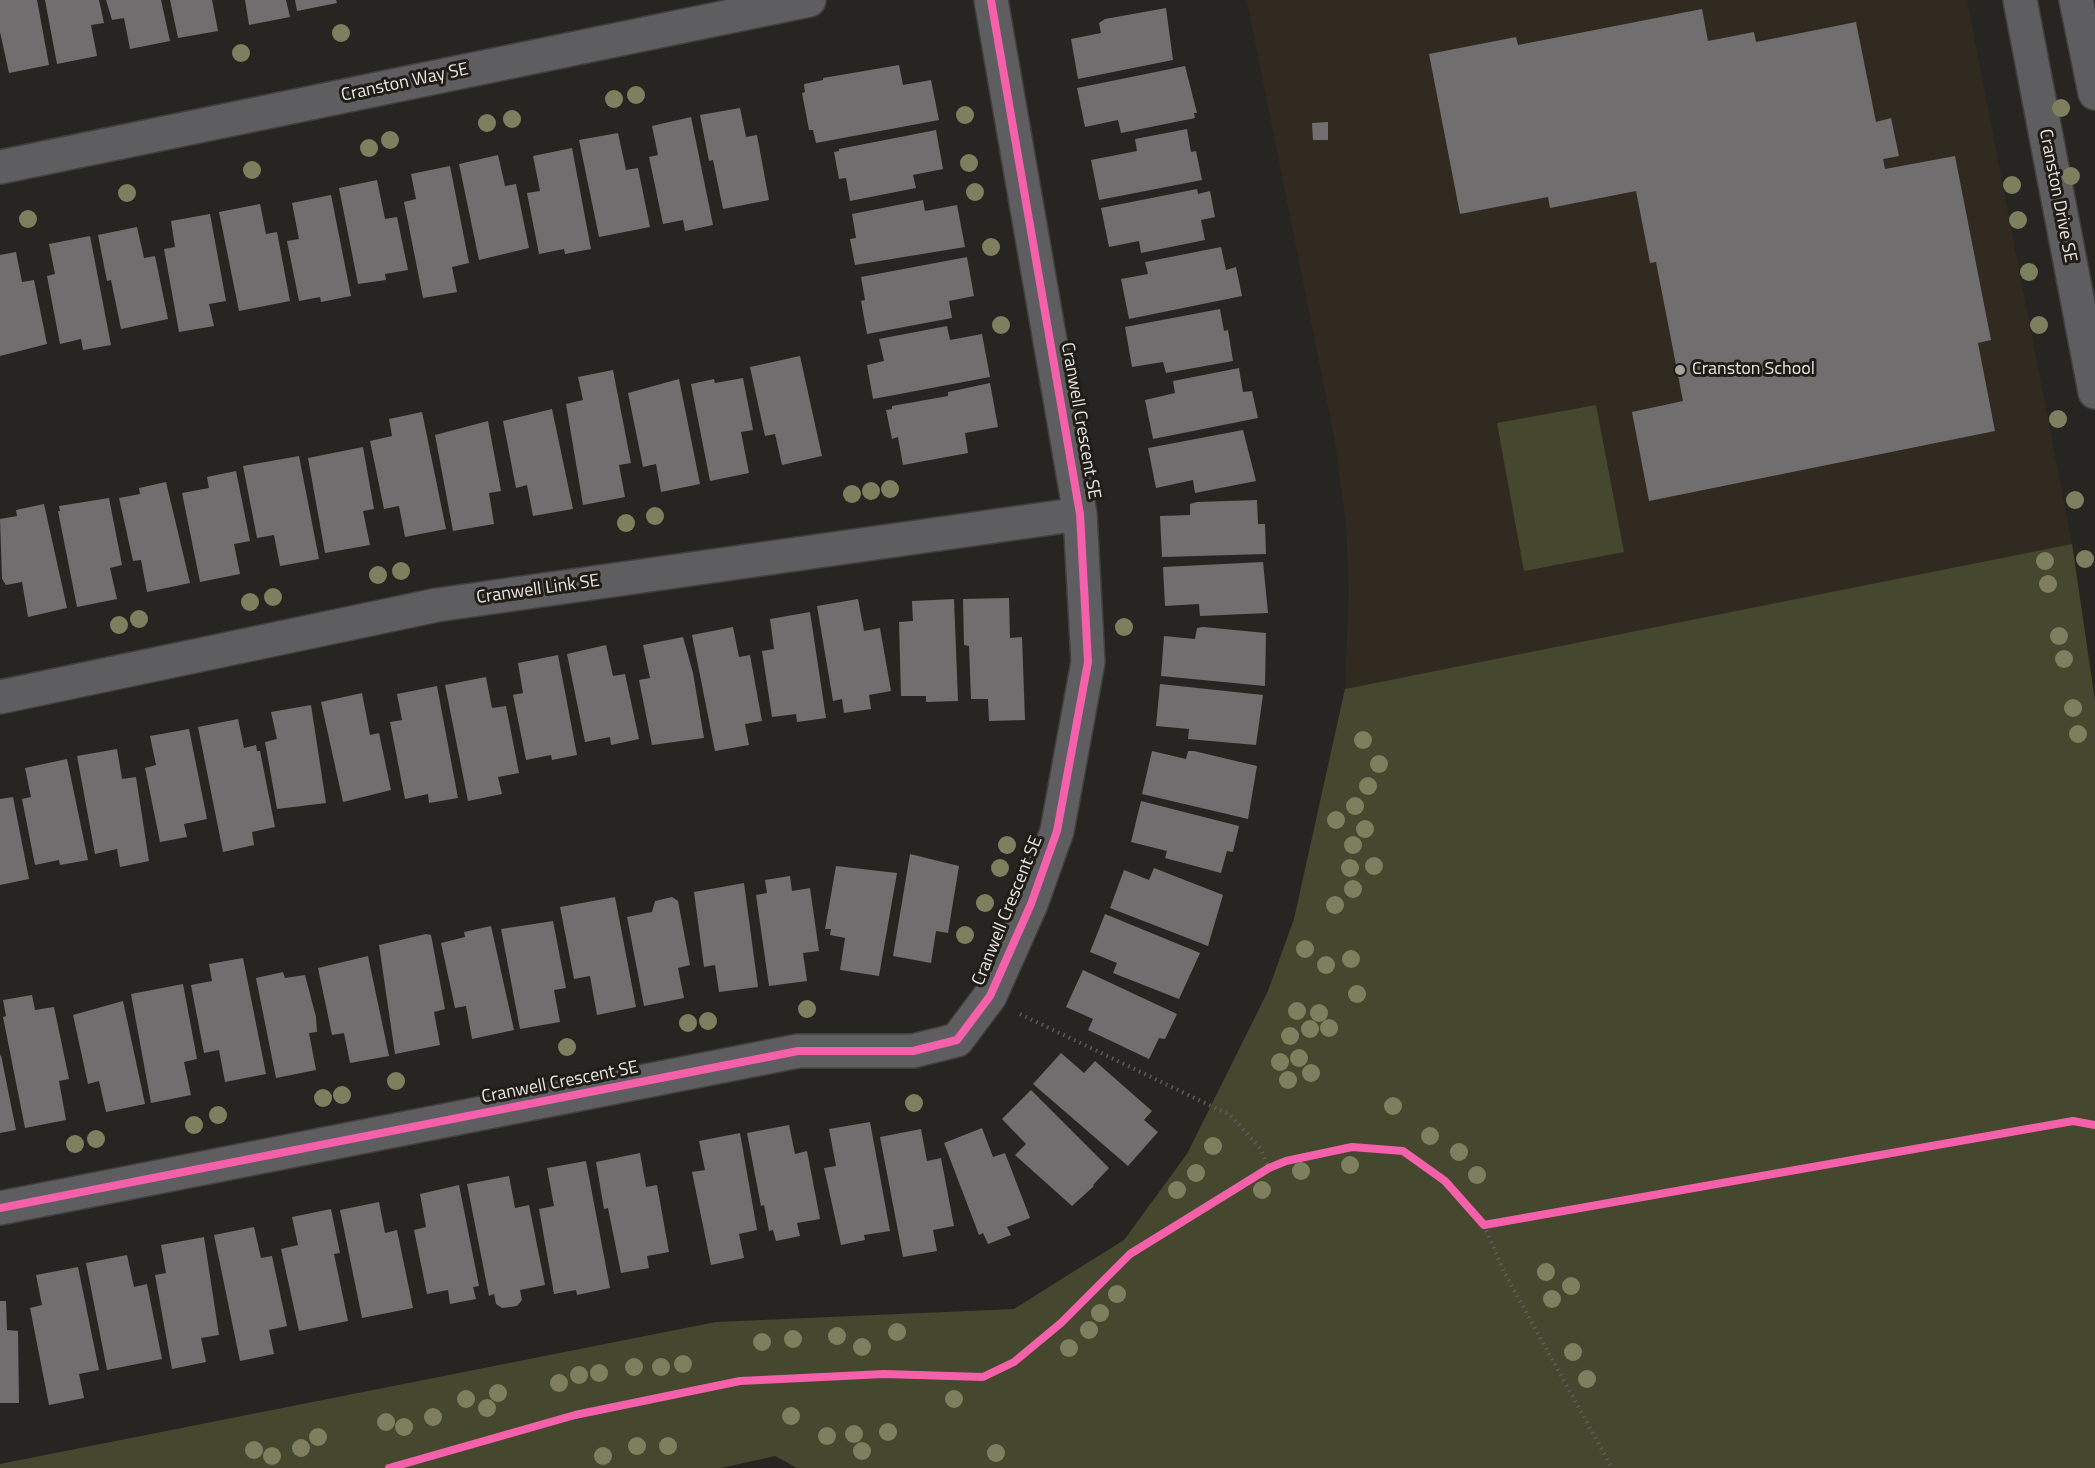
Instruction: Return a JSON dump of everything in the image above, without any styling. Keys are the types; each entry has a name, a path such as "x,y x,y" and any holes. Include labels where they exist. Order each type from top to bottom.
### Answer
{"street":[{"name":"Cranston Way SE","path":"0,167 809,0"},
{"name":"Cranwell Crescent SE","path":"0,1208 798,1051 913,1051 957,1040 990,996 1031,904 1057,831 1088,662 1080,514 991,0"},
{"name":"Cranston Drive SE","path":"2020,0 2095,392"},
{"path":"2076,0 2095,93"},
{"name":"Cranwell Link SE","path":"0,697 437,605 1080,514"}],"path":[{"path":"990,996 1018,1013 1230,1115 1273,1166 1259,1174"},
{"path":"1476,1216 1484,1225 1504,1272 1612,1468"},
{"path":"1484,1225 1496,1223"}],"shaded area":[{"name":"Cranston School","path":"1247,0 1967,0 2072,544 1345,689 1349,590 1346,523 1334,436"}],"green space":[{"path":"1596,405 1624,552 1524,571 1497,423"},
{"path":"2072,544 2095,701 2095,1468 797,1468 775,1456 721,1468 0,1468 0,1464 716,1322 1014,1309 1124,1240 1187,1154 1268,991 1294,919 1345,689"}],"building":[{"path":"0,0 37,0 49,65 9,73 0,32"},
{"path":"45,0 99,0 104,23 91,25 97,56 57,64"},
{"path":"106,0 161,0 170,41 130,49 124,18 112,20"},
{"path":"170,0 212,0 218,31 178,38"},
{"path":"245,0 286,0 290,17 249,25"},
{"path":"295,0 336,0 337,3 297,11"},
{"path":"1166,8 1173,60 1078,79 1071,39 1101,33 1099,23 1105,19"},
{"path":"1702,9 1708,41 1754,32 1756,42 1856,22 1876,122 1891,118 1899,156 1883,159 1885,169 1955,156 1991,340 1978,343 1995,431 1649,501 1632,412 1683,401 1656,262 1650,263 1636,191 1550,208 1548,197 1460,214 1429,54 1516,37 1518,45"},
{"path":"899,65 903,85 931,80 939,120 816,143 813,130 809,130 802,93 805,92 804,84 823,80 823,78"},
{"path":"1185,66 1197,113 1194,113 1195,118 1121,133 1118,120 1085,127 1077,88"},
{"path":"740,108 746,137 757,135 769,200 723,209 713,160 709,161 700,115"},
{"path":"691,117 713,225 685,231 683,220 663,224 649,157 658,155 652,126"},
{"path":"1328,122 1328,140 1313,140 1312,123"},
{"path":"1187,129 1191,152 1196,151 1202,180 1099,200 1091,160 1137,151 1135,139"},
{"path":"936,130 943,169 913,175 916,188 850,201 846,178 839,179 834,152 839,149"},
{"path":"618,133 626,170 638,168 650,227 599,237 579,140"},
{"path":"572,148 591,249 565,254 564,249 539,254 527,193 540,191 533,156"},
{"path":"498,155 505,186 516,184 529,248 479,260 459,164"},
{"path":"450,166 469,263 452,267 457,292 423,298 404,202 416,199 411,174"},
{"path":"377,180 385,219 397,217 408,270 385,274 386,280 358,284 339,188"},
{"path":"1197,189 1198,194 1210,191 1215,217 1201,220 1205,240 1141,253 1139,241 1109,247 1101,208"},
{"path":"331,195 351,296 321,302 320,297 299,301 287,241 299,239 292,203"},
{"path":"923,200 925,211 957,205 965,247 855,265 850,239 856,238 852,214"},
{"path":"260,204 266,234 277,232 290,301 239,311 219,212"},
{"path":"210,214 226,301 209,304 214,326 179,332 164,249 175,247 171,221"},
{"path":"137,227 144,258 155,256 168,319 121,329 111,280 107,281 98,235"},
{"path":"90,236 111,345 83,350 81,339 60,344 47,276 55,274 49,244"},
{"path":"1221,247 1226,270 1236,267 1242,296 1129,319 1121,279 1148,274 1145,262"},
{"path":"16,252 22,282 34,280 47,344 0,356 0,255"},
{"path":"967,257 974,296 949,301 952,318 867,334 861,301 865,300 861,277"},
{"path":"1220,309 1224,331 1228,330 1233,361 1166,373 1163,362 1132,367 1125,327"},
{"path":"947,326 950,340 982,334 990,377 873,399 867,365 884,361 879,339"},
{"path":"800,356 822,456 782,465 775,434 765,436 750,367"},
{"path":"1239,368 1243,392 1252,391 1258,418 1153,439 1145,400 1175,393 1173,381"},
{"path":"613,370 631,463 619,465 625,497 583,505 566,404 583,400 578,377"},
{"path":"743,378 753,430 741,432 749,473 710,481 691,384 714,379 715,383"},
{"path":"679,379 700,484 661,492 656,464 643,467 628,393"},
{"path":"990,383 998,427 965,433 968,453 903,465 898,437 892,439 886,410 892,409 892,406 948,396 948,392"},
{"path":"552,409 573,509 533,516 527,485 516,488 503,421"},
{"path":"422,412 446,529 405,537 399,506 384,509 370,441 392,436 389,419"},
{"path":"488,421 501,491 489,493 494,524 453,531 435,435"},
{"path":"1243,430 1256,481 1195,493 1193,480 1156,488 1148,448"},
{"path":"363,447 374,509 363,511 370,545 325,553 308,458"},
{"path":"299,456 319,559 280,566 274,535 257,538 243,466"},
{"path":"236,471 250,541 234,544 240,574 200,582 182,493 209,488 207,477"},
{"path":"166,482 190,583 147,592 141,560 133,561 119,498 140,494 139,488"},
{"path":"109,498 122,565 110,568 117,599 77,607 58,511 60,511 59,506"},
{"path":"1257,500 1258,524 1265,524 1266,554 1162,557 1160,516 1190,515 1190,504 1197,502"},
{"path":"44,504 67,608 28,617 22,582 6,585 2,579 0,519 17,516 16,510"},
{"path":"1263,562 1268,613 1200,616 1199,604 1165,606 1163,567"},
{"path":"1009,598 1010,638 1022,637 1025,720 989,721 988,699 971,699 969,646 964,645 963,599"},
{"path":"858,599 864,631 880,628 891,691 869,695 871,709 844,713 842,699 833,701 817,606"},
{"path":"954,599 958,701 926,702 926,696 901,696 899,622 913,621 912,601"},
{"path":"810,612 826,718 797,722 796,714 772,717 762,651 774,649 770,619"},
{"path":"733,627 739,657 750,655 762,721 745,724 749,745 715,751 692,635"},
{"path":"1197,628 1266,633 1265,686 1161,676 1164,636 1195,639"},
{"path":"683,637 693,673 704,738 652,745 639,680 650,678 643,645"},
{"path":"606,645 613,676 625,674 639,739 611,745 610,737 585,742 567,654"},
{"path":"558,655 577,755 552,760 551,755 526,760 513,695 523,693 518,663"},
{"path":"486,677 492,708 506,706 519,773 498,777 502,794 468,801 445,685"},
{"path":"1160,684 1263,695 1256,745 1188,739 1189,729 1156,726"},
{"path":"437,686 458,798 429,803 428,794 405,799 390,722 402,720 397,694"},
{"path":"362,693 370,735 379,733 391,790 343,802 321,702"},
{"path":"311,705 326,803 277,809 265,742 277,739 271,712"},
{"path":"238,719 244,748 256,745 257,751 260,751 275,827 252,832 254,845 223,852 198,727"},
{"path":"189,729 207,819 184,824 187,837 160,842 145,768 156,765 150,736"},
{"path":"117,749 122,779 136,777 149,861 120,867 117,849 95,854 77,756"},
{"path":"1152,751 1186,759 1188,751 1194,751 1257,766 1248,819 1142,794"},
{"path":"67,759 88,860 60,865 59,860 35,865 22,799 31,797 25,768"},
{"path":"13,797 29,879 0,885 0,799"},
{"path":"1141,801 1239,826 1233,852 1227,851 1221,873 1165,858 1167,851 1131,842"},
{"path":"910,854 959,866 948,933 936,931 931,963 893,956"},
{"path":"836,866 897,873 879,976 840,970 845,938 830,935 831,929 825,929"},
{"path":"1154,868 1223,895 1208,946 1110,908 1124,870 1149,880"},
{"path":"790,876 792,891 810,888 819,951 803,953 807,981 769,986 756,895 767,893 765,880"},
{"path":"744,883 758,987 719,992 715,965 704,967 694,892"},
{"path":"615,897 636,1007 597,1015 590,976 574,979 560,907"},
{"path":"672,897 678,901 690,965 678,968 684,998 644,1006 627,917 652,912 655,901"},
{"path":"1105,914 1200,953 1179,999 1113,973 1117,963 1090,952"},
{"path":"553,921 566,988 554,990 560,1022 520,1029 501,929"},
{"path":"491,926 514,1030 472,1039 466,1006 455,1008 441,943 465,937 464,932"},
{"path":"426,934 431,935 445,1009 434,1012 440,1045 395,1054 379,945"},
{"path":"368,956 389,1056 350,1063 344,1033 332,1035 318,968"},
{"path":"243,958 266,1074 225,1082 219,1050 204,1053 191,985 212,981 209,964"},
{"path":"1083,970 1177,1014 1165,1039 1159,1038 1149,1059 1088,1030 1093,1019 1066,1007"},
{"path":"283,972 285,978 305,975 316,1017 317,1032 309,1033 316,1070 276,1078 256,978"},
{"path":"183,984 197,1059 184,1062 191,1095 151,1103 131,994"},
{"path":"32,995 35,1010 54,1007 69,1079 59,1081 66,1120 25,1128 3,1017 6,1016 3,1000"},
{"path":"123,1001 145,1104 106,1112 99,1081 88,1084 73,1015"},
{"path":"1061,1053 1084,1073 1095,1061 1152,1111 1144,1120 1158,1132 1128,1166 1033,1084"},
{"path":"0,1056 16,1130 0,1133"},
{"path":"1031,1090 1109,1168 1094,1186 1072,1206 1015,1155 1026,1144 1002,1119"},
{"path":"870,1122 890,1231 864,1235 865,1240 841,1245 824,1168 836,1166 829,1129"},
{"path":"789,1125 795,1154 807,1151 820,1219 797,1223 800,1236 776,1241 773,1230 769,1231 764,1205 761,1206 747,1133"},
{"path":"982,1128 993,1157 1005,1153 1030,1218 1007,1227 1011,1235 988,1244 983,1233 979,1235 944,1143"},
{"path":"921,1129 927,1161 941,1158 954,1226 933,1230 937,1251 903,1257 880,1137"},
{"path":"740,1133 757,1230 739,1234 744,1258 711,1265 692,1172 705,1170 699,1141"},
{"path":"640,1153 646,1187 657,1185 669,1252 647,1256 649,1268 621,1273 608,1208 604,1209 596,1162"},
{"path":"586,1161 610,1288 577,1295 576,1290 554,1294 539,1209 554,1206 547,1168"},
{"path":"509,1176 515,1208 529,1205 545,1285 520,1290 522,1300 517,1306 502,1308 496,1304 494,1294 489,1296 467,1184"},
{"path":"459,1185 479,1286 473,1287 476,1299 450,1304 448,1290 427,1294 414,1230 426,1227 420,1194"},
{"path":"379,1202 385,1233 397,1230 413,1308 362,1318 340,1210"},
{"path":"331,1209 340,1253 334,1254 348,1321 299,1331 281,1249 298,1245 292,1217"},
{"path":"254,1227 261,1258 272,1256 287,1326 269,1330 274,1354 240,1361 214,1235"},
{"path":"204,1237 219,1335 201,1338 206,1362 172,1369 155,1275 166,1273 161,1245"},
{"path":"127,1255 134,1287 147,1284 162,1359 107,1370 86,1263"},
{"path":"78,1267 99,1370 79,1374 84,1398 49,1405 30,1308 42,1305 36,1275"},
{"path":"0,1301 6,1301 7,1330 18,1331 19,1403 0,1403"}],"cycle path":[{"path":"0,1208 798,1051 913,1051 957,1040 990,996 1031,904 1057,831 1088,662 1080,514 991,0"},
{"path":"389,1468 575,1415 740,1381 884,1374 983,1377 1014,1362 1061,1323 1130,1254 1269,1168 1286,1161 1352,1147 1403,1151 1445,1181 1484,1225 2073,1121 2095,1125"}],"place":[{"name":"Cranston School","path":"1680,370"}]}
